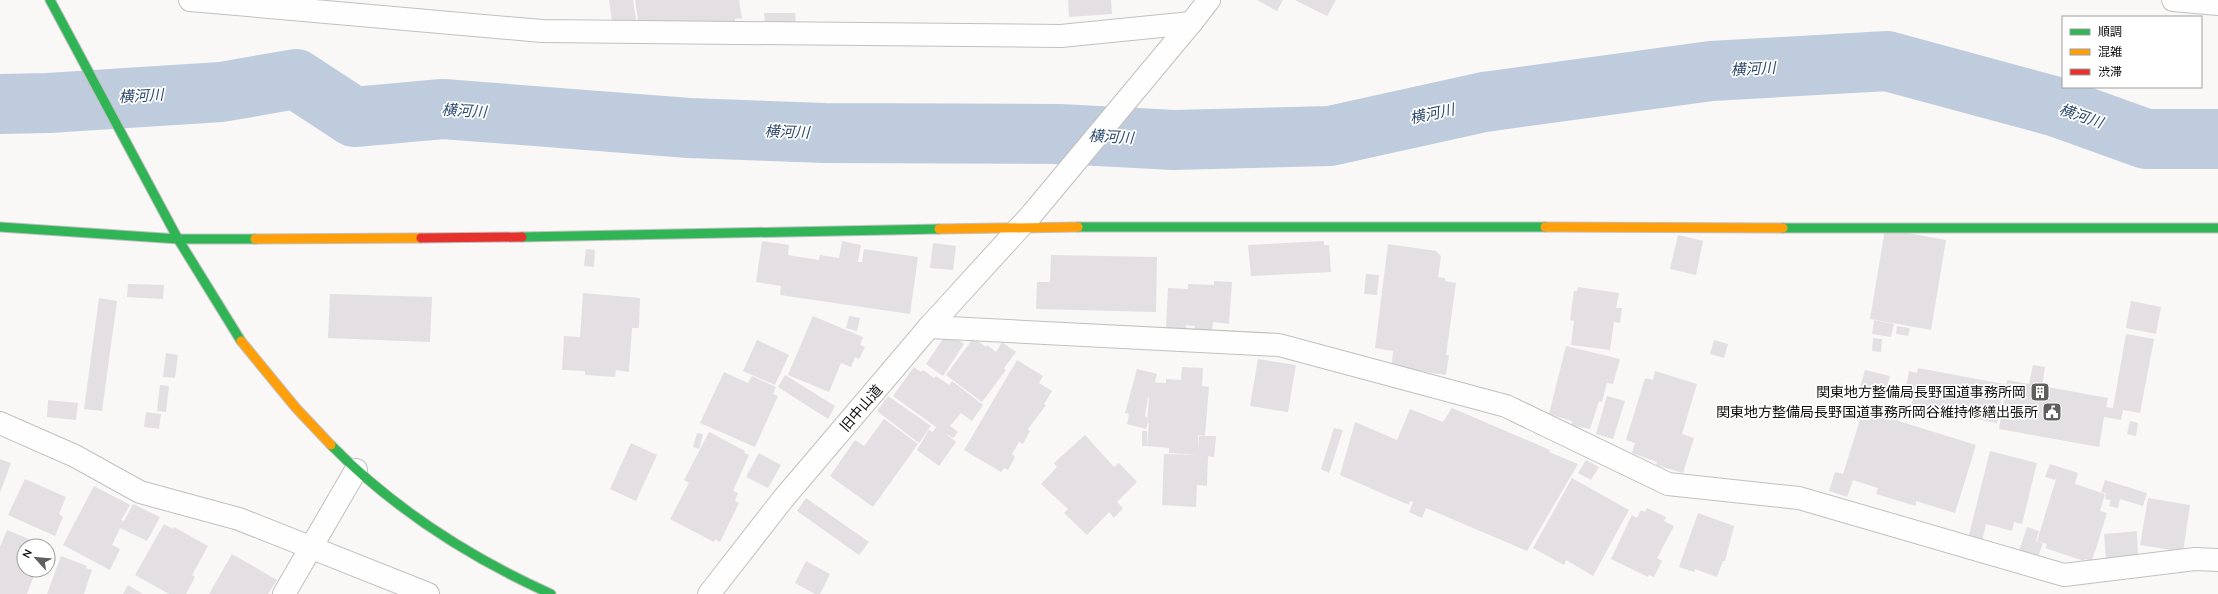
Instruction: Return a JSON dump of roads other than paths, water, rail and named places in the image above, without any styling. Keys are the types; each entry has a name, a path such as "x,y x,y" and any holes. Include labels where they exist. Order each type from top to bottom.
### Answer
{"street":[{"path":"50,0 178,239 244,345 296,408 356,470 425,523 506,574 551,594"},
{"path":"190,0 542,31 1061,36 1185,30"},
{"name":"旧中山道","path":"709,594 783,499 929,328 1026,220 1209,0"},
{"path":"2173,0 2218,4"},
{"path":"0,227 178,239 494,238 1026,220 2218,228"},
{"path":"929,328 1279,345 1506,406 1668,484 1799,498 2064,575 2195,560 2218,560"},
{"path":"0,423 75,456 140,492 239,519 428,594"},
{"path":"284,594 356,470"}],"waterway":[{"name":"横河川","path":"0,104 48,103 221,92 296,79 354,117 443,109 689,128 825,133 1059,134 1174,140 1330,136 1484,102 1711,71 1887,61 2057,107 2146,139 2218,139"}],"place":[{"name":"関東地方整備局長野国道事務所岡","path":"2040,392"},
{"name":"関東地方整備局長野国道事務所岡谷維持修繕出張所","path":"2052,412"}]}
